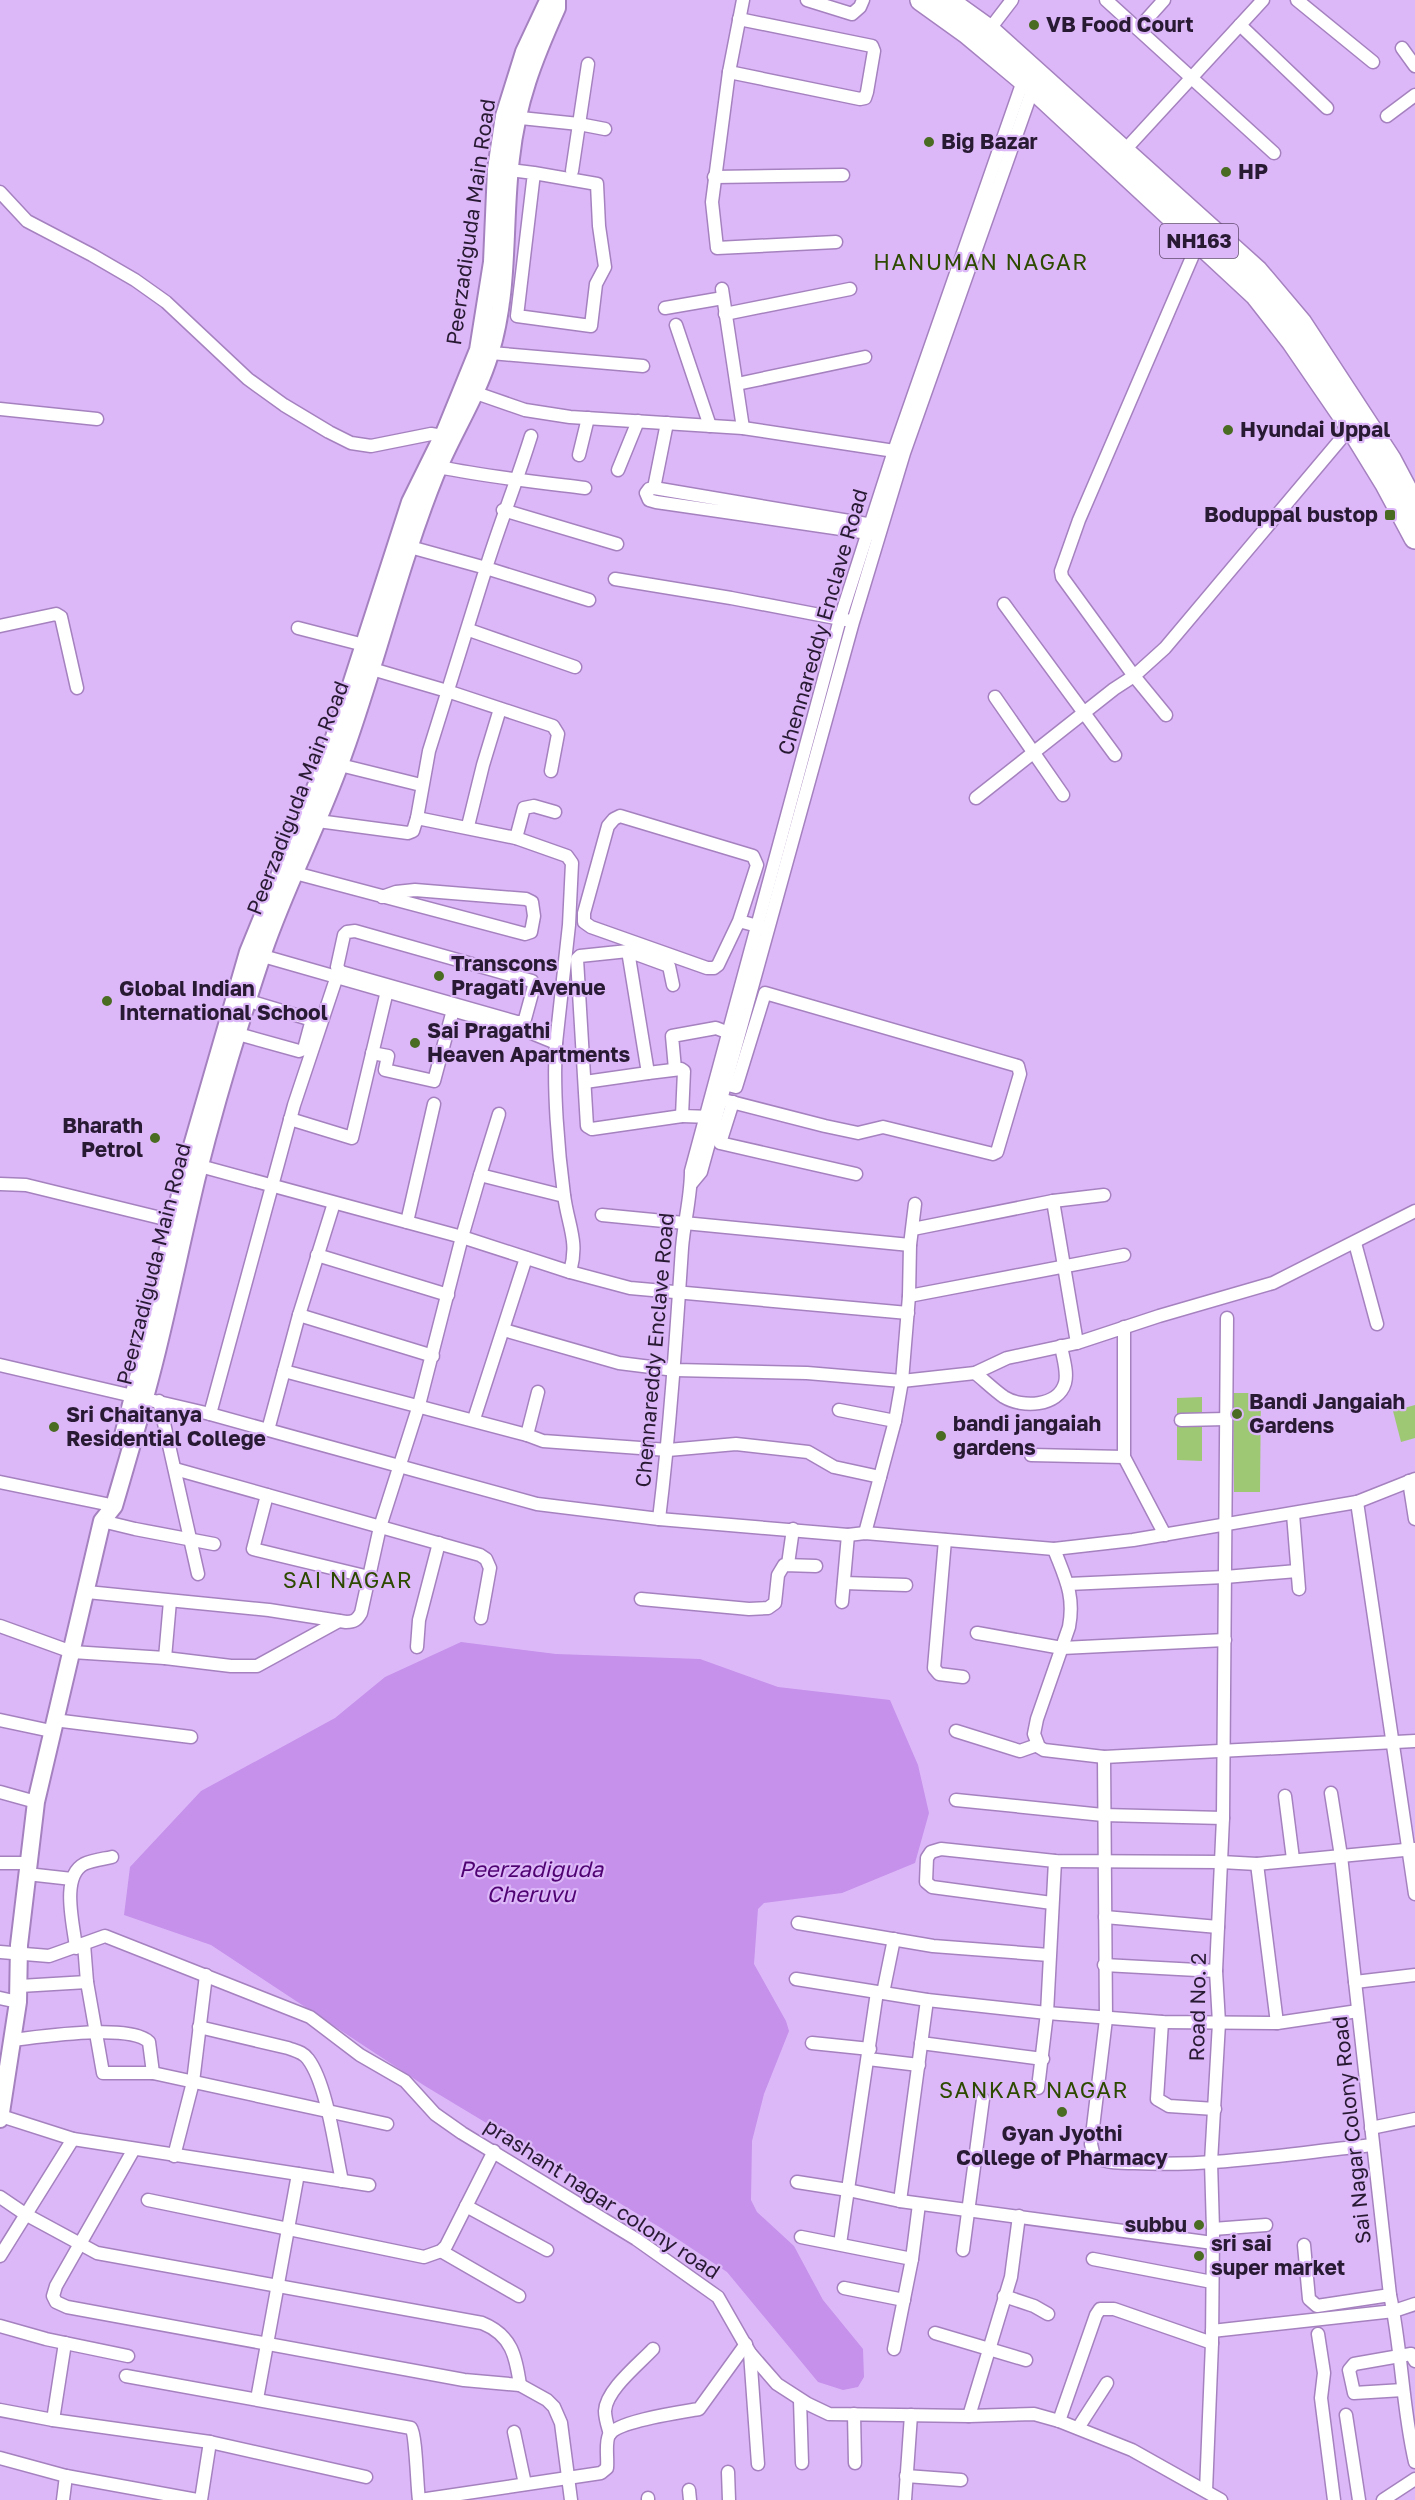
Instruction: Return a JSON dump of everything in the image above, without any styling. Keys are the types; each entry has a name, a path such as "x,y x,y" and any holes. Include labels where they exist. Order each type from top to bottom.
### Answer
{"highway":[{"name":"NH163","path":"921,0 967,33 1028,85 1256,295 1390,459 1415,506"},
{"name":"NH163","path":"947,0 989,30 1257,271 1300,323 1342,401 1351,427 1386,484 1415,538"}],"street":[{"name":"Peerzadiguda Main Road","path":"172,1256 249,1001 255,954 295,873 340,765 410,547 478,350 492,262 496,169 524,52 547,3 551,0"},
{"name":"Peerzadiguda Main Road","path":"1,2117 4,2060 12,2040 19,1994 18,1955 36,1802 105,1513 114,1506 146,1399 172,1256 174,1221 187,1163 255,954 327,759 410,502 448,434 476,393 491,353 506,272 510,117 558,8 557,0"},
{"path":"743,0 729,72 714,177 712,202 717,248 836,242"},
{"path":"807,0 852,14 860,7 863,0"},
{"path":"989,30 1012,0"},
{"path":"1106,0 1274,153"},
{"path":"1138,29 1164,0"},
{"path":"1124,151 1263,0"},
{"path":"1297,0 1373,62"},
{"path":"729,72 860,99 865,98 867,92 874,51 872,46 739,19"},
{"path":"1240,25 1327,108"},
{"path":"1402,48 1415,66"},
{"path":"572,171 588,64"},
{"name":"Chennareddy Enclave Road","path":"659,1519 675,1370 684,1222 691,1184 701,1172 716,1098 726,1084 747,982 846,620 899,452 1028,85"},
{"path":"1387,116 1415,95"},
{"path":"510,117 604,129"},
{"path":"510,170 534,173 597,184 599,226 605,267 596,284 591,326 517,316 534,173"},
{"path":"714,177 843,175"},
{"path":"0,192 27,222 92,255 135,280 166,302 248,379 284,405 329,432 351,443 372,446 431,434 448,434"},
{"path":"1166,715 1134,676 1062,577 1061,571 1079,520 1199,241"},
{"path":"725,314 850,288"},
{"path":"665,308 722,294 743,428"},
{"path":"676,325 710,426"},
{"path":"491,353 643,366"},
{"path":"737,384 866,357"},
{"path":"476,393 525,410 588,418 743,428 899,452"},
{"path":"0,409 97,419"},
{"path":"579,455 588,418"},
{"path":"618,470 638,421"},
{"path":"667,423 654,488 647,490 649,500 676,498 875,530"},
{"path":"976,798 1114,689 1134,676 1165,648 1351,427"},
{"path":"318,821 408,833 413,831 421,785 447,691 469,630 503,510 517,479 531,436"},
{"path":"439,467 492,478 585,488"},
{"path":"503,510 617,544"},
{"path":"410,547 589,600"},
{"path":"615,579 846,620"},
{"path":"1004,604 1114,755"},
{"path":"0,626 56,614 61,617 77,688"},
{"path":"298,628 364,645"},
{"path":"469,630 574,667"},
{"path":"372,669 554,726 557,730 551,771"},
{"path":"994,697 1063,795"},
{"path":"468,826 500,709"},
{"path":"340,765 421,785"},
{"path":"516,838 524,808 534,806 555,812"},
{"path":"620,816 753,856 757,865 739,921 714,968 707,968 591,927 584,922 584,913 608,826 620,816"},
{"path":"417,818 468,826 516,838 567,856 572,863 569,925 556,1043 564,1196 575,1255 570,1272"},
{"path":"295,873 382,897 525,934 531,932 534,916 532,902 526,899 415,890 396,892 382,897"},
{"path":"739,921 762,927"},
{"path":"210,1414 290,1119 337,972 344,935 347,932 356,931 532,981 534,986 525,1019 523,1022 517,1022 341,972 337,972 255,954"},
{"path":"673,985 669,966 628,951 580,956 577,959 589,1129 682,1116 711,1116"},
{"path":"628,951 648,1073"},
{"path":"337,972 387,991 529,1032 556,1043"},
{"name":"Chennareddy Enclave Road","path":"726,1084 729,1033 747,982"},
{"path":"290,1119 352,1138 387,991"},
{"path":"716,1098 858,1133 883,1127 993,1154 997,1152 1020,1074 1018,1066 765,993 726,1084"},
{"path":"238,1034 299,1051 304,1047 311,1023 309,1019 249,1001"},
{"path":"372,1053 388,1056 385,1070 434,1081 453,1010"},
{"path":"675,1069 672,1036 716,1028 729,1033"},
{"path":"585,1082 675,1069 684,1071 682,1116"},
{"path":"733,1102 720,1143 856,1174"},
{"path":"406,1222 434,1104"},
{"path":"87,1592 269,1610 339,1622 353,1622 357,1619 361,1613 380,1527 419,1405 462,1237 499,1114"},
{"path":"200,1167 462,1237 570,1272 630,1288 908,1313"},
{"path":"480,1175 564,1196"},
{"path":"0,1184 26,1185 174,1221"},
{"path":"913,1229 1053,1201 1104,1195"},
{"path":"1053,1201 1077,1343"},
{"path":"268,1430 299,1315 334,1203"},
{"path":"865,1533 895,1421 902,1381 909,1296 910,1245 915,1204"},
{"path":"504,1330 619,1363 675,1370 807,1373 902,1381 975,1373 1007,1358 1077,1343 1273,1283 1415,1211"},
{"path":"602,1215 910,1245"},
{"path":"1355,1243 1377,1324"},
{"path":"317,1255 448,1295"},
{"path":"909,1296 1124,1255"},
{"path":"474,1419 526,1258"},
{"path":"299,1315 433,1356"},
{"name":"Road No. 2","path":"1206,2491 1214,2229 1212,2162 1219,2023 1216,1971 1223,1818 1227,1318"},
{"path":"1124,1327 1124,1457 1165,1534"},
{"path":"975,1373 1005,1398 1015,1402 1034,1404 1047,1401 1056,1396 1065,1383 1061,1346"},
{"path":"0,1365 292,1435 537,1504 659,1519 1053,1549 1165,1534 1357,1502 1412,1480 1415,1519"},
{"path":"284,1371 474,1419 543,1441 668,1450 736,1444 808,1452 834,1467 880,1477"},
{"path":"526,1435 538,1392"},
{"path":"146,1399 175,1469 198,1574"},
{"path":"839,1410 895,1421"},
{"path":"1181,1420 1226,1419"},
{"path":"1031,1455 1124,1457"},
{"path":"175,1469 480,1555 489,1564 481,1618"},
{"path":"0,1482 191,1540 214,1544"},
{"path":"267,1495 253,1549 369,1577"},
{"path":"1357,1502 1392,1743 1412,1849 1415,1894"},
{"path":"1293,1514 1299,1589"},
{"path":"788,1564 793,1529"},
{"path":"842,1602 848,1535"},
{"path":"945,1540 934,1668 939,1674 963,1677"},
{"path":"417,1647 419,1620 439,1543"},
{"path":"1053,1549 1068,1584 1072,1614 1037,1719 1034,1734 1037,1745 1044,1750 1104,1757 1415,1741"},
{"path":"640,1599 768,1608 772,1607 777,1597 780,1569 784,1565 816,1566"},
{"path":"1068,1584 1225,1577 1297,1571"},
{"path":"844,1583 906,1585"},
{"path":"165,1658 170,1601"},
{"path":"0,1626 72,1652 165,1658 231,1666 257,1666 339,1622"},
{"path":"977,1633 1062,1648 1225,1640"},
{"path":"0,1720 191,1737"},
{"path":"956,1731 1020,1751 1037,1745"},
{"path":"1104,1757 1102,1815 1106,2019 1090,2144 1094,2157 1112,2162 1154,2164 1212,2162 1373,2145"},
{"path":"0,1792 36,1802"},
{"name":"Sai Nagar Colony Road","path":"1331,1793 1341,1856 1390,2295 1415,2462"},
{"path":"1286,1796 1293,1859"},
{"path":"956,1800 1102,1815 1223,1818"},
{"path":"1052,1903 932,1887 926,1882 930,1853 941,1849 1055,1861 1257,1864 1412,1849"},
{"path":"112,1857 83,1864 69,1886 103,2073 153,2073 387,2124"},
{"path":"1038,2088 1047,2013 1055,1861"},
{"path":"0,1863 72,1879"},
{"path":"1257,1864 1277,2022"},
{"path":"1105,1917 1218,1927"},
{"path":"798,1923 933,1946 1049,1956"},
{"name":"prashant nagar colony road","path":"0,1952 49,1956 105,1936 310,2017 360,2055 405,2081 435,2114 462,2133 636,2239 718,2297 748,2349 777,2384 800,2400 829,2414 969,2416 1034,2414 1059,2421 1132,2450 1221,2500"},
{"path":"840,2244 869,2054 880,1993 894,1939"},
{"path":"1104,1965 1216,1971"},
{"path":"174,2156 193,2082 206,1975"},
{"path":"1354,1982 1415,1975"},
{"path":"796,1979 927,2000 1106,2019 1219,2023 1277,2022 1358,2011"},
{"path":"0,1998 87,1983"},
{"path":"900,2201 927,2000"},
{"path":"1162,2022 1157,2099 1169,2106 1215,2109"},
{"path":"200,2027 302,2052 318,2078 342,2181"},
{"path":"12,2040 96,2032 138,2036 146,2038 149,2042 153,2073"},
{"path":"812,2043 919,2065"},
{"path":"921,2043 1043,2059"},
{"path":"963,2250 983,2099"},
{"path":"1,2117 73,2139 369,2185"},
{"path":"1371,2128 1415,2119"},
{"path":"0,2256 73,2139"},
{"path":"134,2149 56,2286 53,2300 58,2304 464,2380 520,2385 547,2400 558,2413 571,2500"},
{"path":"148,2200 424,2257 441,2251 446,2246 494,2151"},
{"path":"257,2398 265,2343 278,2287 298,2174"},
{"path":"797,2182 919,2204 1213,2243"},
{"path":"0,2197 25,2214 97,2253 245,2278 278,2287 482,2323 492,2327 515,2353 520,2385"},
{"path":"894,2349 912,2259 919,2204"},
{"path":"466,2206 548,2250"},
{"path":"969,2416 1011,2277 1019,2216"},
{"path":"1214,2229 1266,2225"},
{"path":"801,2237 912,2259"},
{"path":"1304,2245 1311,2303 1317,2306 1390,2295"},
{"path":"441,2251 519,2296"},
{"path":"1093,2259 1212,2282"},
{"path":"844,2288 904,2300"},
{"path":"1004,2296 1034,2306 1048,2314"},
{"path":"1343,2302 1344,2315"},
{"path":"1059,2421 1100,2309 1114,2309 1212,2337 1344,2315 1394,2311 1415,2304"},
{"path":"0,2326 128,2356"},
{"path":"935,2333 1026,2360"},
{"path":"1318,2334 1324,2373 1322,2398 1334,2500"},
{"path":"53,2420 65,2343"},
{"path":"411,2500 490,2491 605,2471 609,2434 605,2414 606,2403 621,2382 653,2349"},
{"path":"609,2434 619,2428 652,2417 699,2409 748,2349"},
{"path":"748,2349 758,2464"},
{"path":"1403,2390 1354,2393 1349,2370 1354,2364 1411,2354 1415,2361"},
{"path":"126,2376 257,2398 411,2428 415,2435 419,2500"},
{"path":"1078,2428 1107,2383"},
{"path":"800,2400 802,2463"},
{"path":"0,2410 53,2420 210,2442 366,2477"},
{"path":"854,2414 855,2463"},
{"path":"905,2500 911,2415"},
{"path":"1346,2415 1359,2500"},
{"path":"514,2432 525,2484"},
{"path":"0,2458 66,2476 199,2500 210,2442"},
{"path":"728,2472 729,2500"},
{"path":"63,2500 66,2476"},
{"path":"906,2476 962,2480"},
{"path":"1383,2500 1415,2479"}],"green space":[{"path":"1233,1393 1261,1393 1260,1492 1234,1492"},
{"path":"1202,1397 1202,1461 1177,1460 1177,1398"},
{"path":"1415,1405 1415,1438 1401,1442 1393,1411"}],"water":[{"name":"Peerzadiguda Cheruvu","path":"461,1642 556,1654 700,1659 778,1687 890,1700 918,1765 929,1813 915,1863 842,1893 764,1903 758,1909 754,1964 786,2021 789,2031 764,2094 752,2141 751,2200 757,2212 794,2246 823,2300 863,2349 864,2377 858,2387 843,2390 818,2382 727,2272 661,2228 425,2086 211,1945 124,1915 130,1867 201,1791 335,1718 385,1677"}],"place":[{"name":"VB Food Court","path":"1034,25"},
{"name":"Big Bazar","path":"929,142"},
{"name":"HP","path":"1226,172"},
{"name":"Hyundai Uppal","path":"1228,430"},
{"name":"Boduppal bustop","path":"1390,515"},
{"name":"Transcons Pragati Avenue","path":"439,976"},
{"name":"Global Indian International School","path":"107,1001"},
{"name":"Sai Pragathi Heaven Apartments","path":"415,1043"},
{"name":"Bharath Petrol","path":"155,1138"},
{"name":"Bandi Jangaiah Gardens","path":"1237,1414"},
{"name":"Sri Chaitanya Residential College","path":"54,1427"},
{"name":"bandi jangaiah gardens","path":"941,1436"},
{"name":"Gyan Jyothi College of Pharmacy","path":"1062,2112"},
{"name":"subbu","path":"1199,2225"},
{"name":"sri sai super market","path":"1199,2256"}],"district":[{"name":"HANUMAN NAGAR","path":"981,262"},
{"name":"SAI NAGAR","path":"348,1580"},
{"name":"SANKAR NAGAR","path":"1034,2090"}]}
